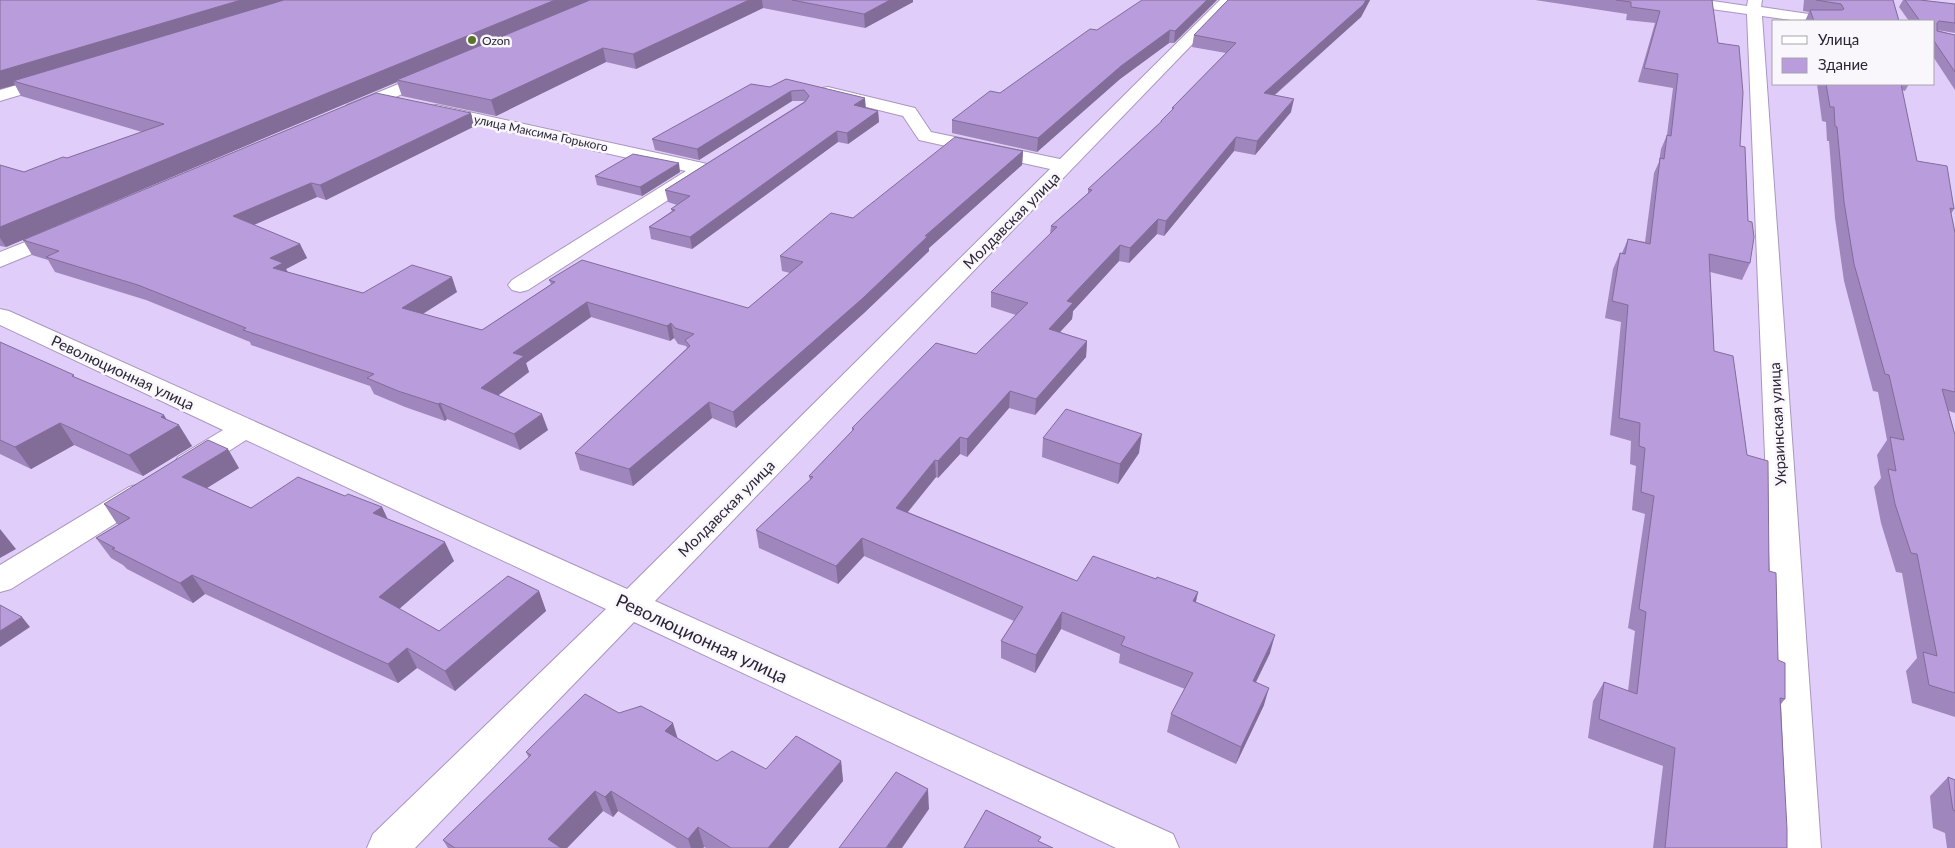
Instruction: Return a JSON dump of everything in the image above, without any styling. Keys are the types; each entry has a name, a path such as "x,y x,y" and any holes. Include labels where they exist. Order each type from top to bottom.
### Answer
{"street":[{"name":"Молдавская улица","path":"387,848 1228,0"},
{"path":"1675,0 1754,5 1824,20"},
{"name":"Украинская улица","path":"1754,5 1801,848"},
{"path":"334,117 453,66"},
{"path":"0,96 66,75"},
{"name":"Молдавская улица","path":"812,88 909,112 925,136 1064,166"},
{"name":"улица Максима Горького","path":"380,98 711,164 520,285"},
{"path":"0,260 81,225"},
{"name":"Революционная улица","path":"0,316 1159,848"},
{"path":"0,580 246,428"}],"building":[{"path":"0,0 241,0 0,71"},
{"path":"284,0 555,0 0,227 0,165 24,172 63,157 67,158 164,124 13,81"},
{"path":"590,0 749,0 633,54 603,48 491,100 397,80"},
{"path":"792,0 890,0 864,14"},
{"path":"1142,0 1207,0 1175,31 1170,30 1121,66 1038,138 952,120 990,91 1000,93 1090,29 1097,30"},
{"path":"1228,0 1366,0 1363,5 1264,93 1294,99 1257,141 1236,137 1166,221 1158,219 1130,248 1120,245 1067,301 1073,303 1049,329 1087,341 1036,399 1010,391 967,439 960,437 938,461 935,460 896,508 1077,581 1093,556 1156,579 1157,577 1198,592 1193,601 1275,635 1253,681 1269,688 1241,747 1171,714 1193,673 1121,645 1125,637 1062,612 1036,655 1001,641 1023,607 862,538 836,566 756,530 813,477 809,476 854,429 852,428 936,343 976,354 1028,303 991,292 1057,227 1051,226 1092,190 1088,189 1162,121 1174,108 1172,108 1236,43 1194,35"},
{"path":"1616,0 1712,0 1718,43 1739,46 1743,93 1740,146 1745,147 1748,221 1752,222 1754,237 1750,263 1709,254 1714,351 1733,356 1747,455 1768,461 1769,571 1776,573 1778,660 1785,663 1785,699 1780,698 1787,848 1665,848 1675,748 1599,719 1604,682 1637,694 1646,612 1639,609 1654,496 1641,492 1645,448 1639,446 1640,423 1619,418 1628,305 1612,301 1620,253 1625,254 1628,239 1650,244 1660,158 1664,159 1667,135 1671,136 1678,74 1644,68 1660,11 1631,7 1631,2"},
{"path":"1816,0 1893,0 1899,20 1814,20 1810,10 1842,10 1844,9 1841,4"},
{"path":"1905,0 1955,4 1955,23 1939,21 1937,23 1937,31 1955,35 1955,72 1935,42 1935,20 1919,20"},
{"path":"786,79 865,98 854,105 878,111 847,133 837,131 690,237 649,227 675,210 671,209 690,196 665,190 805,102 809,96 804,90 791,91 697,149 652,139 751,84 770,87"},
{"path":"1826,85 1901,85 1917,161 1947,166 1954,209 1950,208 1955,233 1955,392 1942,389 1955,435 1955,693 1929,685 1923,652 1937,656 1917,554 1911,553 1895,504 1888,469 1896,471 1890,437 1904,440 1889,375 1885,374 1854,264 1844,202 1834,107 1830,107"},
{"path":"376,93 471,113 320,185 311,183 233,216 300,244 270,258 283,263 273,268 363,293 412,265 452,277 402,308 482,330 555,282 549,280 582,260 748,308 803,262 780,256 831,213 853,218 955,137 1023,151 925,236 928,236 863,298 733,412 709,402 629,469 575,453 690,346 685,340 694,334 675,328 671,323 667,326 587,302 513,353 524,356 481,388 542,414 514,434 440,403 438,404 398,391 367,378 374,374 243,330 246,328 138,285 46,257 59,251 23,240"},
{"path":"633,154 679,163 640,187 595,176"},
{"path":"0,342 74,375 72,376 164,415 161,417 179,425 129,455 60,423 15,447 0,440"},
{"path":"1066,409 1142,434 1120,464 1043,438"},
{"path":"208,440 228,449 182,477 251,508 298,477 345,496 348,494 382,507 373,513 445,542 379,597 439,631 508,576 539,591 445,671 407,648 388,664 192,575 180,583 112,549 115,548 96,538 130,518 104,504"},
{"path":"0,605 22,617 0,631"},
{"path":"585,694 619,713 641,706 673,723 665,731 717,761 732,751 766,769 796,736 841,761 768,848 731,848 698,827 688,839 611,791 605,797 595,791 548,839 561,848 455,848 443,840 531,755 526,752"},
{"path":"896,772 928,789 886,848 839,848"},
{"path":"1948,777 1955,780 1955,811 1953,810"},
{"path":"986,810 1041,837 1038,841 1053,848 964,848"}],"place":[{"name":"Ozon","path":"472,40"}]}
